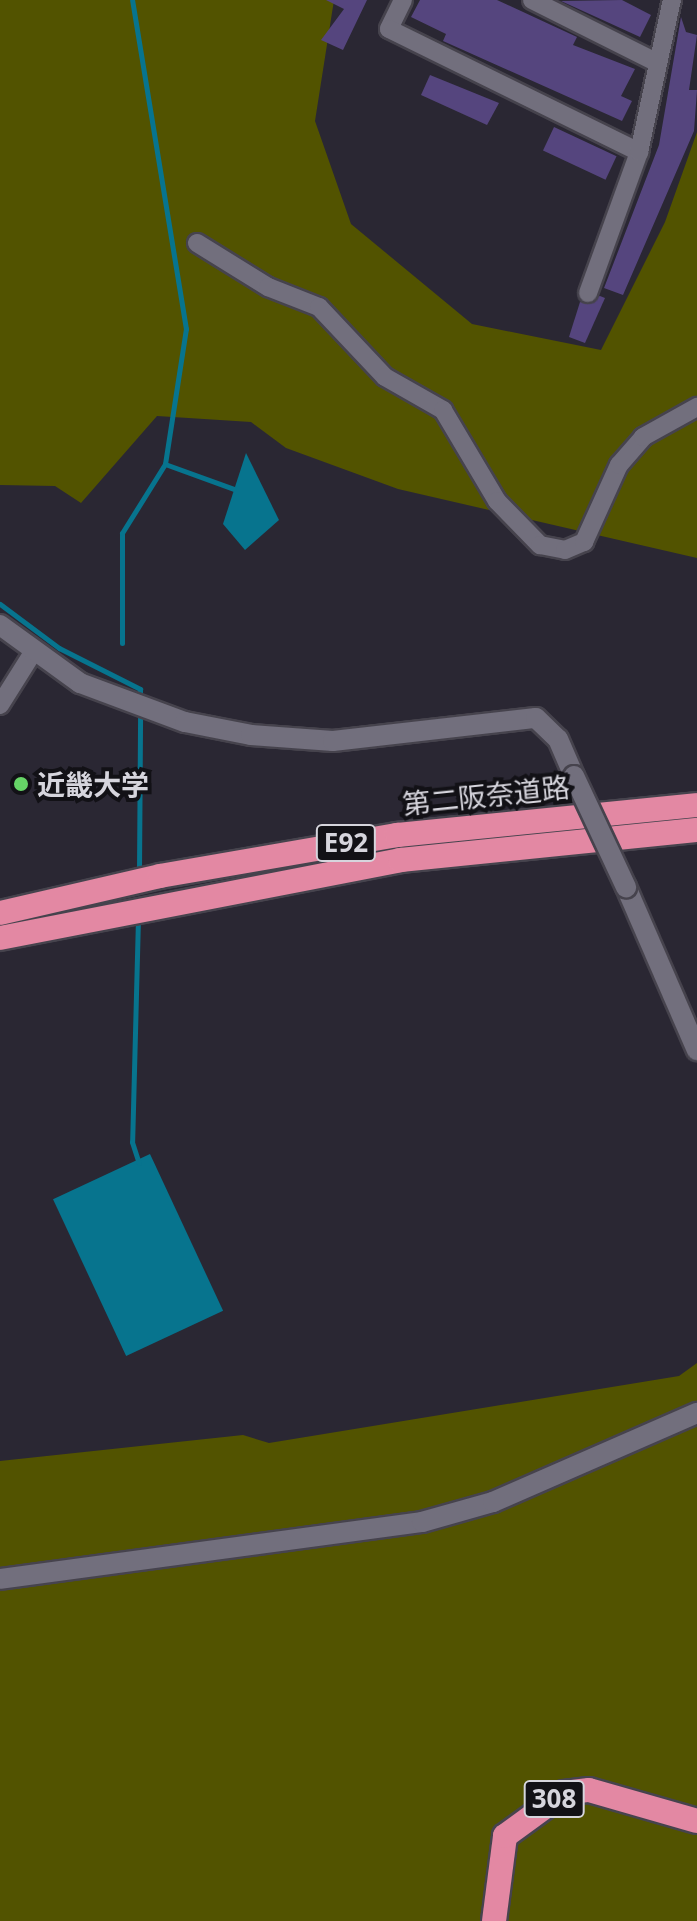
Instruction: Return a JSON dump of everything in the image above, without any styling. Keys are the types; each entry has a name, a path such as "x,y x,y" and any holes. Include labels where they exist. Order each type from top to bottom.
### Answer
{"highway":[{"name":"第二阪奈道路","path":"0,913 382,838 697,805"},
{"name":"第二阪奈道路","path":"0,938 400,860 697,830"},
{"name":"308","path":"494,1921 505,1836 564,1793 589,1790 697,1821"}],"street":[{"path":"403,0 389,29 639,152"},
{"path":"532,0 658,63"},
{"path":"588,293 639,152 672,0"},
{"path":"197,243 268,287 319,307 385,377 443,410 505,511 540,545 565,550 584,542 619,465 643,437 697,407"},
{"path":"0,625 32,654 124,701 251,735 333,741 536,718 558,739 697,1050"},
{"path":"0,705 32,654"},
{"path":"0,1579 422,1522 493,1502 697,1413"}],"shaded area":[{"path":"0,0 334,0 315,121 351,224 472,324 601,350 665,222 697,132 697,558 398,489 286,448 251,422 157,416 81,503 55,486 0,485"},
{"path":"697,1363 697,1921 0,1921 0,1461 243,1435 269,1443 679,1376"}],"water":[{"path":"246,453 279,520 245,550 223,524"},
{"path":"150,1154 223,1311 126,1356 53,1199"}],"building":[{"path":"326,0 367,0 343,50 321,40 344,9"},
{"path":"420,0 497,0 577,37 573,45 635,69 621,96 632,101 622,121 443,41 446,34 411,17"},
{"path":"622,0 651,15 640,37 561,1"},
{"path":"681,17 686,32 697,35 689,90 697,90 694,131 623,295 604,288 659,145"},
{"path":"430,75 499,103 487,125 421,95"},
{"path":"554,127 617,156 606,180 543,151"},
{"path":"600,296 605,298 585,343 569,337 580,302"}],"waterway":[{"path":"122,643 122,533 165,464 186,329 132,0"},
{"path":"165,464 234,489"},
{"path":"0,604 59,648 140,689 140,700"},
{"path":"139,872 140,710"},
{"path":"138,918 132,1142 139,1163"}],"place":[{"name":"近畿大学","path":"21,784"}]}
